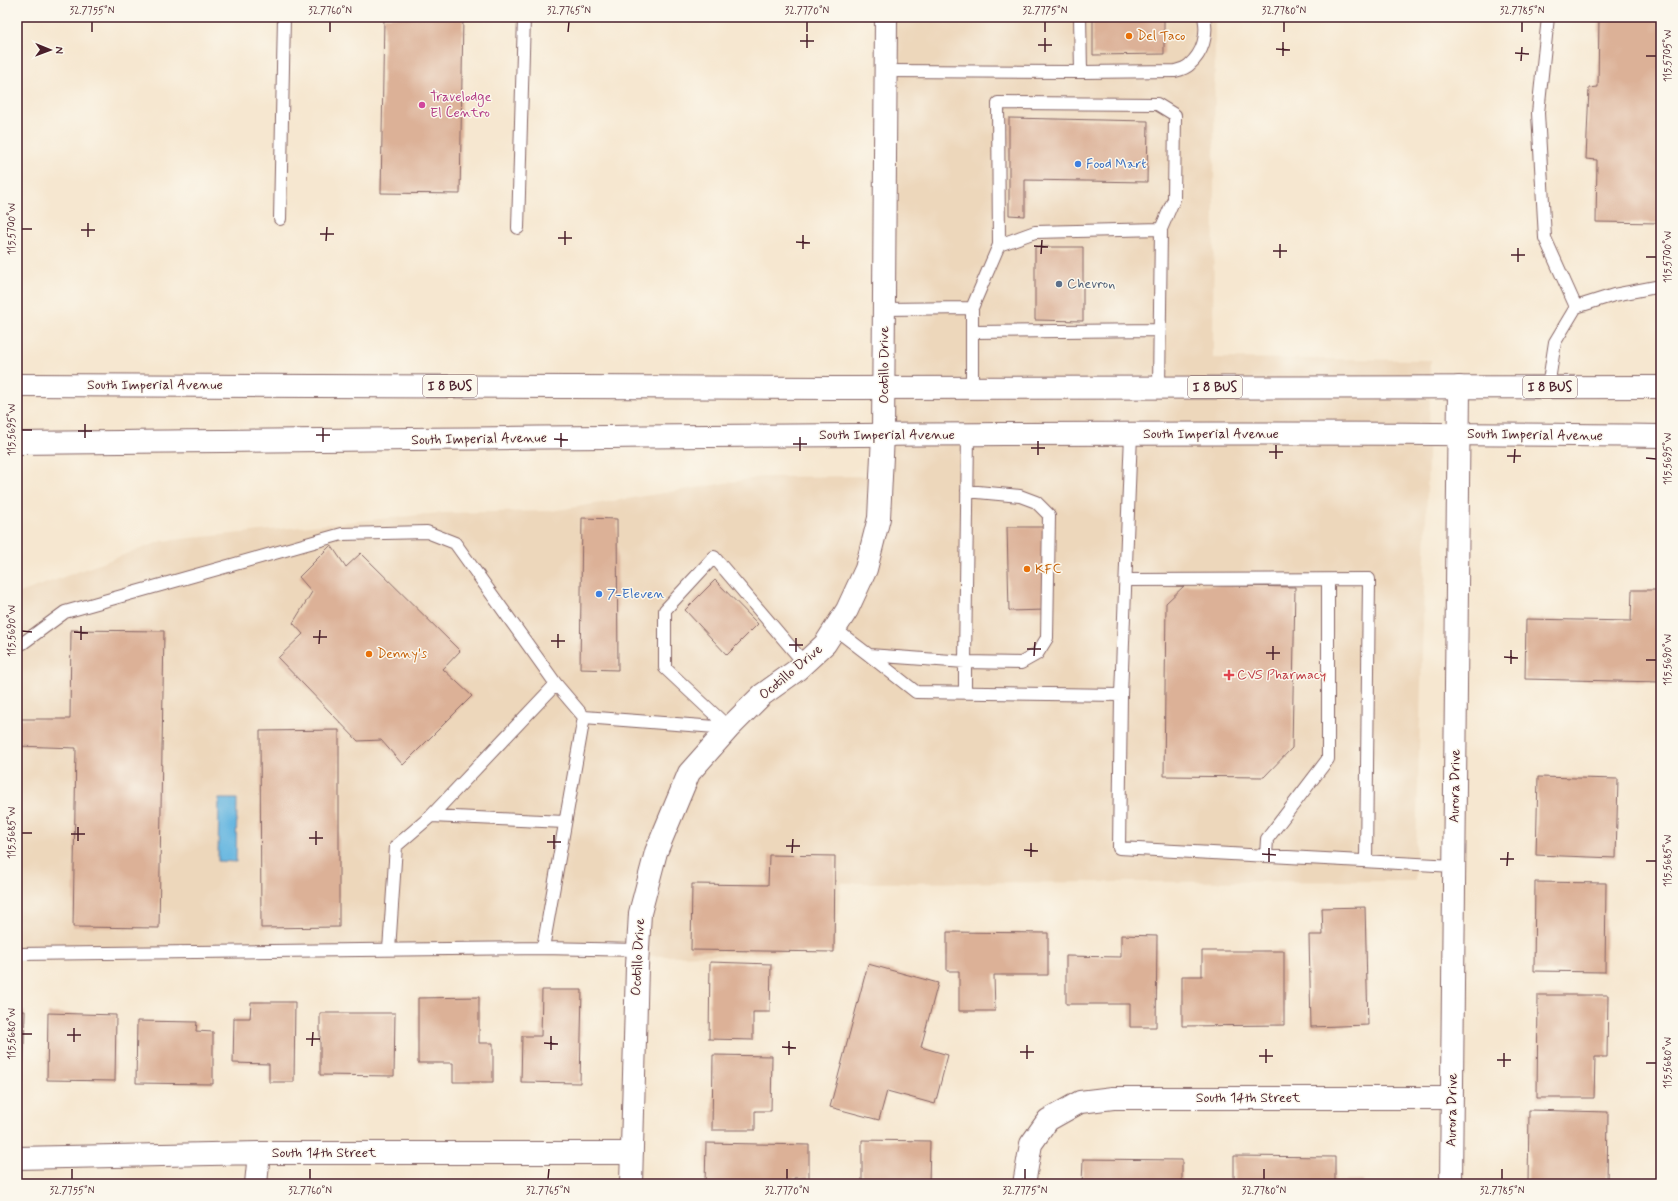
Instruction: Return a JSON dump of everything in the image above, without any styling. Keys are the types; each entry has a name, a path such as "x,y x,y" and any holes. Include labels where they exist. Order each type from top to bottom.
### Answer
{"main road":[{"name":"Ocotillo Drive","path":"631,1184 640,912 656,852 689,773 729,728 762,695 804,663 825,644 847,610 866,569 879,518 884,388 886,17"},
{"name":"South Imperial Avenue","path":"17,385 884,388 1661,387"},
{"name":"Aurora Drive","path":"1451,1184 1459,387"},
{"name":"South Imperial Avenue","path":"17,443 883,435 1458,433 1661,436"},
{"name":"South 14th Street","path":"1024,1184 1030,1144 1048,1120 1080,1102 1113,1098 1452,1098"},
{"name":"South 14th Street","path":"17,1158 259,1153 632,1153"},
{"path":"256,1184 259,1153"}],"lane":[{"path":"280,219 284,17"},
{"path":"518,228 524,17"},
{"path":"1080,17 1081,72"},
{"path":"886,71 1175,71 1189,66 1204,46 1206,28 1204,17"},
{"path":"1548,17 1538,113 1545,238 1576,307"},
{"path":"972,387 972,308 999,245 998,103 1157,104 1175,115 1174,199 1161,229 1159,387"},
{"path":"999,245 1034,232 1161,229"},
{"path":"1548,387 1555,342 1576,307 1614,295 1661,286"},
{"path":"884,309 972,308"},
{"path":"972,332 1160,330"},
{"path":"1131,434 1121,695 1119,848 1454,866"},
{"path":"964,693 968,435"},
{"path":"869,655 965,662 1021,663 1037,654 1047,638 1049,515 1036,502 1020,496 967,491"},
{"path":"17,643 23,643 65,612 342,534 427,532 455,543 556,684 584,717 729,728"},
{"path":"729,728 665,668 665,610 714,557 804,663"},
{"path":"1126,580 1369,579 1366,861"},
{"path":"1266,856 1267,839 1328,759 1328,580"},
{"path":"835,629 916,692 1121,695"},
{"path":"389,950 396,846 431,816 556,684"},
{"path":"543,948 584,717"},
{"path":"431,816 565,822"},
{"path":"17,954 543,948 638,950"}],"shaded area":[{"path":"888,17 1215,17 1213,358 1431,360 1415,881 841,883 834,952 671,956 17,953 17,594 162,541 440,513 551,511 763,477 880,476"}],"water":[{"path":"219,799 237,799 236,862 218,861"}],"building":[{"name":"Travelodge El Centro","path":"384,17 463,17 460,194 381,193"},
{"name":"Del Taco","path":"1093,17 1164,17 1164,54 1093,55"},
{"path":"1599,17 1661,17 1661,223 1596,222 1597,160 1586,159 1589,88 1598,87"},
{"name":"Food Mart","path":"1009,118 1148,121 1147,182 1025,180 1025,216 1009,215"},
{"path":"1035,247 1083,247 1083,321 1035,320"},
{"name":"7-Eleven","path":"582,518 617,519 618,670 580,669"},
{"name":"KFC","path":"1007,527 1044,527 1046,610 1009,611"},
{"name":"Denny's","path":"331,545 346,567 361,553 460,651 443,669 472,696 403,765 381,740 358,741 278,658 303,634 293,623 312,592 299,577"},
{"path":"715,580 758,624 727,655 685,610"},
{"name":"CVS Pharmacy","path":"1185,585 1295,587 1292,748 1264,777 1164,776 1166,603"},
{"path":"1632,590 1661,590 1661,682 1525,679 1526,619 1631,621"},
{"path":"71,630 164,631 159,928 73,927 76,748 17,746 17,719 70,719"},
{"path":"339,730 339,927 261,928 260,731"},
{"path":"1538,777 1618,779 1616,858 1536,855"},
{"path":"769,855 835,856 834,952 691,950 692,884 768,885"},
{"path":"1535,882 1606,883 1605,972 1534,971"},
{"path":"1365,907 1368,1025 1311,1027 1309,935 1323,935 1322,908"},
{"path":"947,932 1048,933 1048,975 994,975 995,1011 959,1011 959,971 947,971"},
{"path":"1121,935 1157,936 1156,1027 1130,1027 1130,1004 1066,1004 1066,956 1121,957"},
{"path":"1202,951 1284,951 1284,1025 1182,1026 1182,976 1202,976"},
{"path":"710,962 771,964 770,1012 753,1012 753,1040 709,1039"},
{"path":"868,964 938,983 921,1047 948,1055 935,1104 887,1091 879,1120 830,1107"},
{"path":"542,990 582,990 580,1083 521,1082 522,1036 541,1036"},
{"path":"1538,995 1608,995 1607,1057 1595,1057 1594,1098 1537,1098"},
{"path":"479,997 479,1043 493,1043 493,1082 453,1082 453,1063 418,1063 418,998"},
{"path":"251,1002 295,1002 294,1082 269,1082 269,1064 233,1063 234,1018 250,1018"},
{"path":"17,1011 25,1011 23,1083 17,1083"},
{"path":"48,1013 116,1015 115,1081 47,1080"},
{"path":"320,1013 395,1013 394,1076 320,1075"},
{"path":"137,1021 197,1022 196,1031 213,1032 213,1084 136,1083"},
{"path":"713,1055 772,1056 771,1111 755,1111 755,1130 712,1130"},
{"path":"1529,1110 1608,1112 1607,1184 1528,1184"},
{"path":"862,1140 930,1141 929,1184 862,1184"},
{"path":"706,1143 809,1145 809,1178 794,1178 794,1184 705,1184"},
{"path":"1234,1156 1335,1157 1335,1182 1363,1181 1363,1184 1234,1184"},
{"path":"1083,1159 1182,1160 1182,1184 1082,1184"}],"place":[{"name":"Del Taco","path":"1129,36"},
{"name":"Travelodge El Centro","path":"422,105"},
{"name":"Food Mart","path":"1078,164"},
{"name":"Chevron","path":"1059,284"},
{"name":"KFC","path":"1027,569"},
{"name":"7-Eleven","path":"599,594"},
{"name":"Denny's","path":"369,654"},
{"name":"CVS Pharmacy","path":"1229,675"}]}
